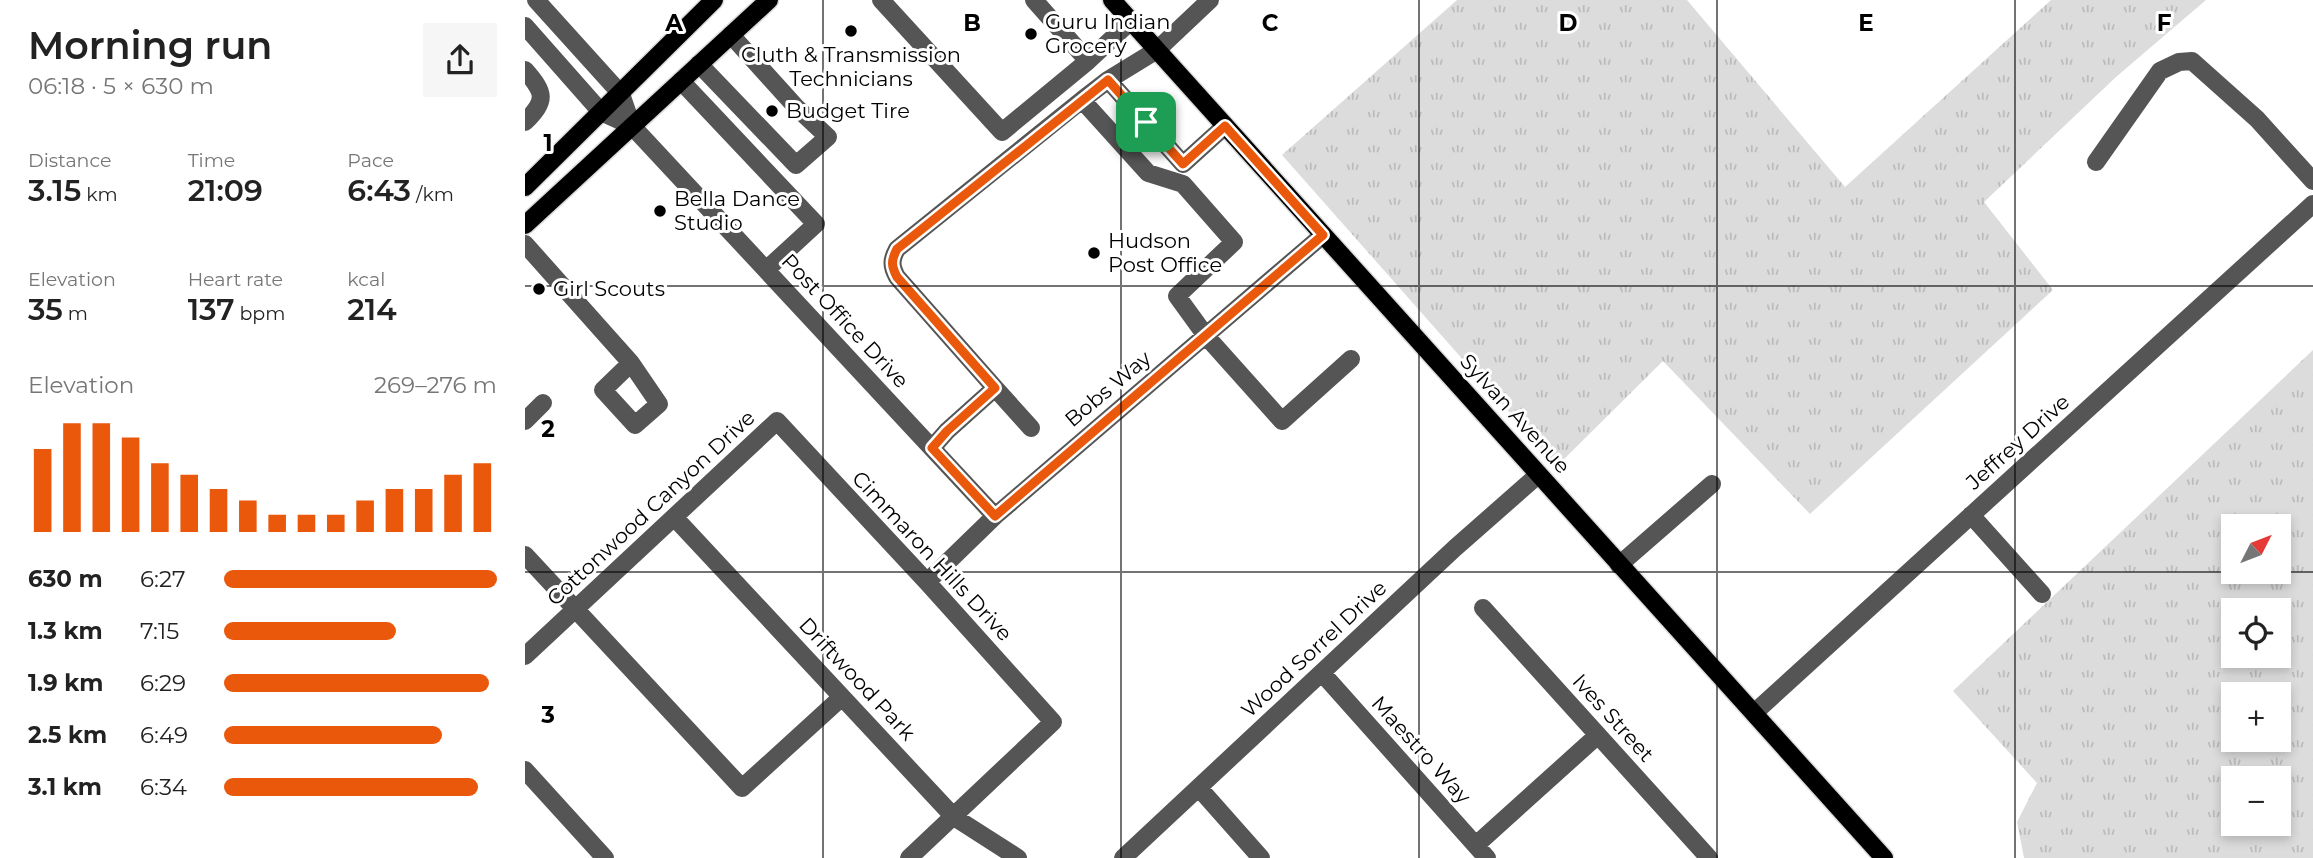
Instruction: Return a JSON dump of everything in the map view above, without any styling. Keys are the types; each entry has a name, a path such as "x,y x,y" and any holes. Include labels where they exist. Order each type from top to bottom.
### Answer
{"main road":[{"path":"525,187 714,0"},
{"path":"525,225 769,0"},
{"name":"Sylvan Avenue","path":"1112,0 1884,858"}],"street":[{"path":"536,0 621,94 632,126"},
{"path":"881,0 1002,132 1088,61 1131,21"},
{"path":"1034,0 1088,61"},
{"path":"1031,428 920,304 892,267 892,258 897,249 1082,100 1108,80 1157,50 1210,0"},
{"path":"525,26 601,112 632,126"},
{"path":"699,64 796,165 828,137 796,107 731,35"},
{"path":"2096,162 2160,71 2179,62 2192,61 2257,119 2313,181"},
{"path":"525,70 541,89 542,97 540,106 525,122"},
{"path":"1108,80 1183,164 1225,126"},
{"path":"681,81 816,223 766,270"},
{"path":"1082,100 1147,173 1184,184 1234,242 1177,296 1206,336 1282,421 1350,359"},
{"name":"Post Office Drive","path":"632,126 995,516"},
{"name":"Jeffrey Drive","path":"1753,713 2313,204"},
{"name":"Bobs Way","path":"927,582 995,516 1323,235"},
{"path":"525,244 631,362"},
{"path":"932,448 995,388"},
{"path":"525,421 543,403"},
{"name":"Cottonwood Canyon Drive","path":"525,656 777,421"},
{"name":"Cimmaron Hills Drive","path":"777,421 1053,722 954,817"},
{"name":"Wood Sorrel Drive","path":"1123,858 1455,548 1538,475"},
{"path":"1619,565 1712,484"},
{"path":"1971,515 2042,594"},
{"name":"Driftwood Park","path":"674,517 954,817 1018,858"},
{"path":"525,555 742,788 842,697"},
{"name":"Ives Street","path":"1483,608 1709,858"},
{"name":"Maestro Way","path":"1322,673 1481,852"},
{"path":"1481,852 1598,735"},
{"path":"525,770 605,858"},
{"path":"1199,788 1261,858"},
{"path":"909,858 954,817"}],"green space":[{"path":"1457,0 1687,0 1845,187 2051,0 2206,0 2116,77 1984,202 2053,290 1810,514 1663,361 1557,466 1282,155"},
{"path":"2313,350 2313,858 2024,858 2017,822 2037,783 1953,691"}],"place":[{"name":"Cluth & Transmission Technicians","path":"851,31"},
{"name":"Guru Indian Grocery","path":"1031,34"},
{"name":"Budget Tire","path":"772,111"},
{"name":"Bella Dance Studio","path":"660,211"},
{"name":"Hudson Post Office","path":"1094,253"},
{"name":"Girl Scouts","path":"539,289"}],"route":[{"path":"1108,80 1146,122 1183,164 1225,126 1323,235 995,516 932,448 995,388 897,277 892,267 892,258 897,249 1108,80"}]}
